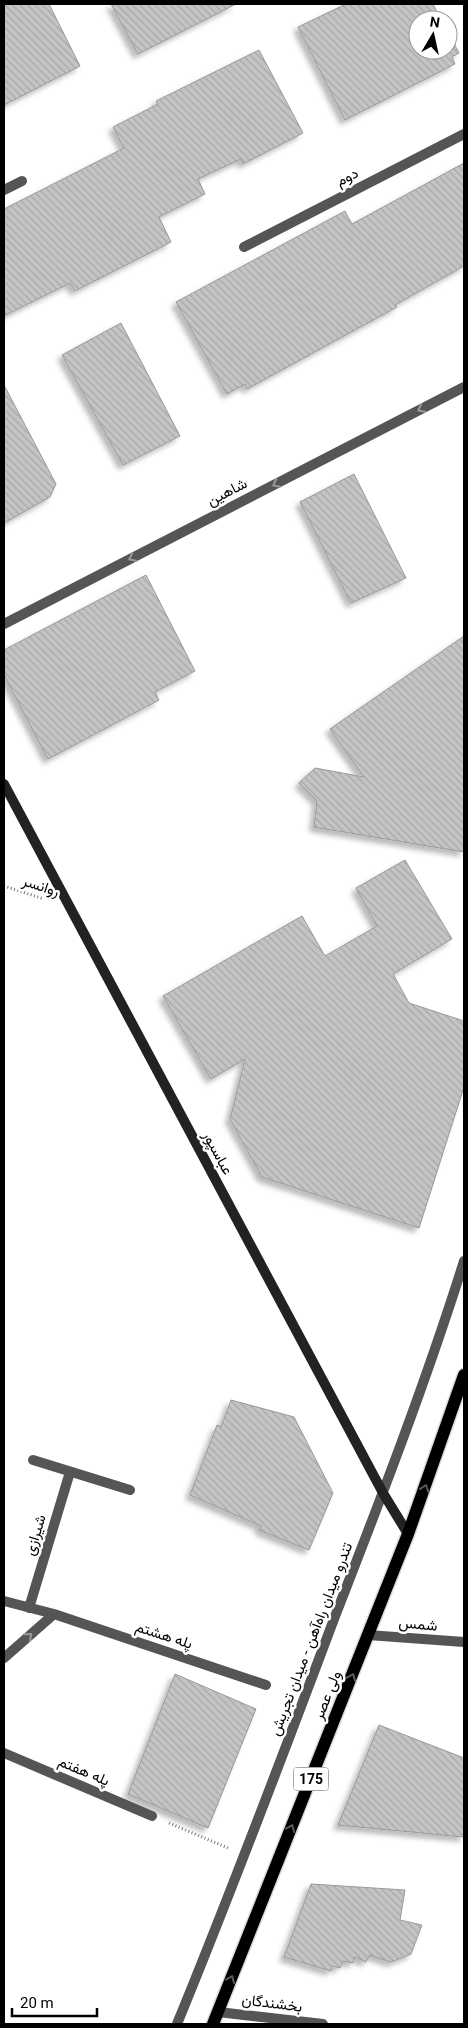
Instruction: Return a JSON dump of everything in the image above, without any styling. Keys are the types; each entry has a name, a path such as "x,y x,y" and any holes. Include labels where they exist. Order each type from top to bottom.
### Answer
{"main road":[{"name":"عباسپور","path":"4,784 383,1493 408,1534"},
{"name":"ولی عصر","path":"216,2018 408,1534 464,1375"}],"street":[{"name":"دوم","path":"244,247 464,134"},
{"path":"4,190 22,181"},
{"name":"شاهین","path":"4,624 464,387"},
{"name":"تندرو میدان راه‌آهن - میدان تجریش","path":"177,2024 246,1856 383,1493 448,1312 464,1261"},
{"path":"33,1460 130,1490"},
{"name":"شیرازی","path":"29,1608 70,1472"},
{"name":"پله هشتم","path":"4,1601 54,1614 266,1685"},
{"path":"4,1658 54,1614"},
{"name":"شمس","path":"368,1634 464,1642"},
{"name":"پله هفتم","path":"4,1753 152,1816"},
{"name":"بخشندگان","path":"216,2018 323,2024"}],"path":[{"name":"روانسر","path":"4,886 71,908"},
{"path":"152,1816 246,1856"}],"building":[{"path":"4,4 49,4 80,66 4,105"},
{"path":"111,4 236,4 138,54"},
{"path":"346,4 433,4 436,10 408,10 408,60 453,60 455,64 345,120 298,27"},
{"path":"259,50 303,133 243,164 241,159 198,179 205,194 159,217 171,242 75,291 70,283 4,316 4,209 124,148 113,127 158,104 156,101"},
{"path":"464,163 464,266 395,305 397,307 247,389 245,384 227,394 176,302 345,211 352,224"},
{"path":"121,323 180,436 123,465 62,355"},
{"path":"4,385 56,484 50,497 4,523"},
{"path":"354,474 406,578 351,603 300,502"},
{"path":"146,575 195,671 155,692 159,700 48,759 4,675 4,650"},
{"path":"464,636 464,852 314,827 317,801 299,783 315,768 364,777 330,729"},
{"path":"405,860 452,939 393,974 409,1003 464,1021 464,1087 419,1228 262,1177 230,1119 245,1059 211,1079 163,996 302,916 325,956 377,926 356,888"},
{"path":"231,1400 294,1417 333,1493 309,1550 259,1530 261,1526 190,1495 217,1425 221,1427"},
{"path":"175,1674 256,1709 208,1828 128,1794"},
{"path":"379,1725 464,1758 464,1837 338,1825"},
{"path":"311,1884 405,1890 400,1920 422,1925 411,1954 391,1962 370,1955 366,1962 355,1957 353,1963 343,1961 340,1968 332,1966 331,1971 284,1957"}]}
